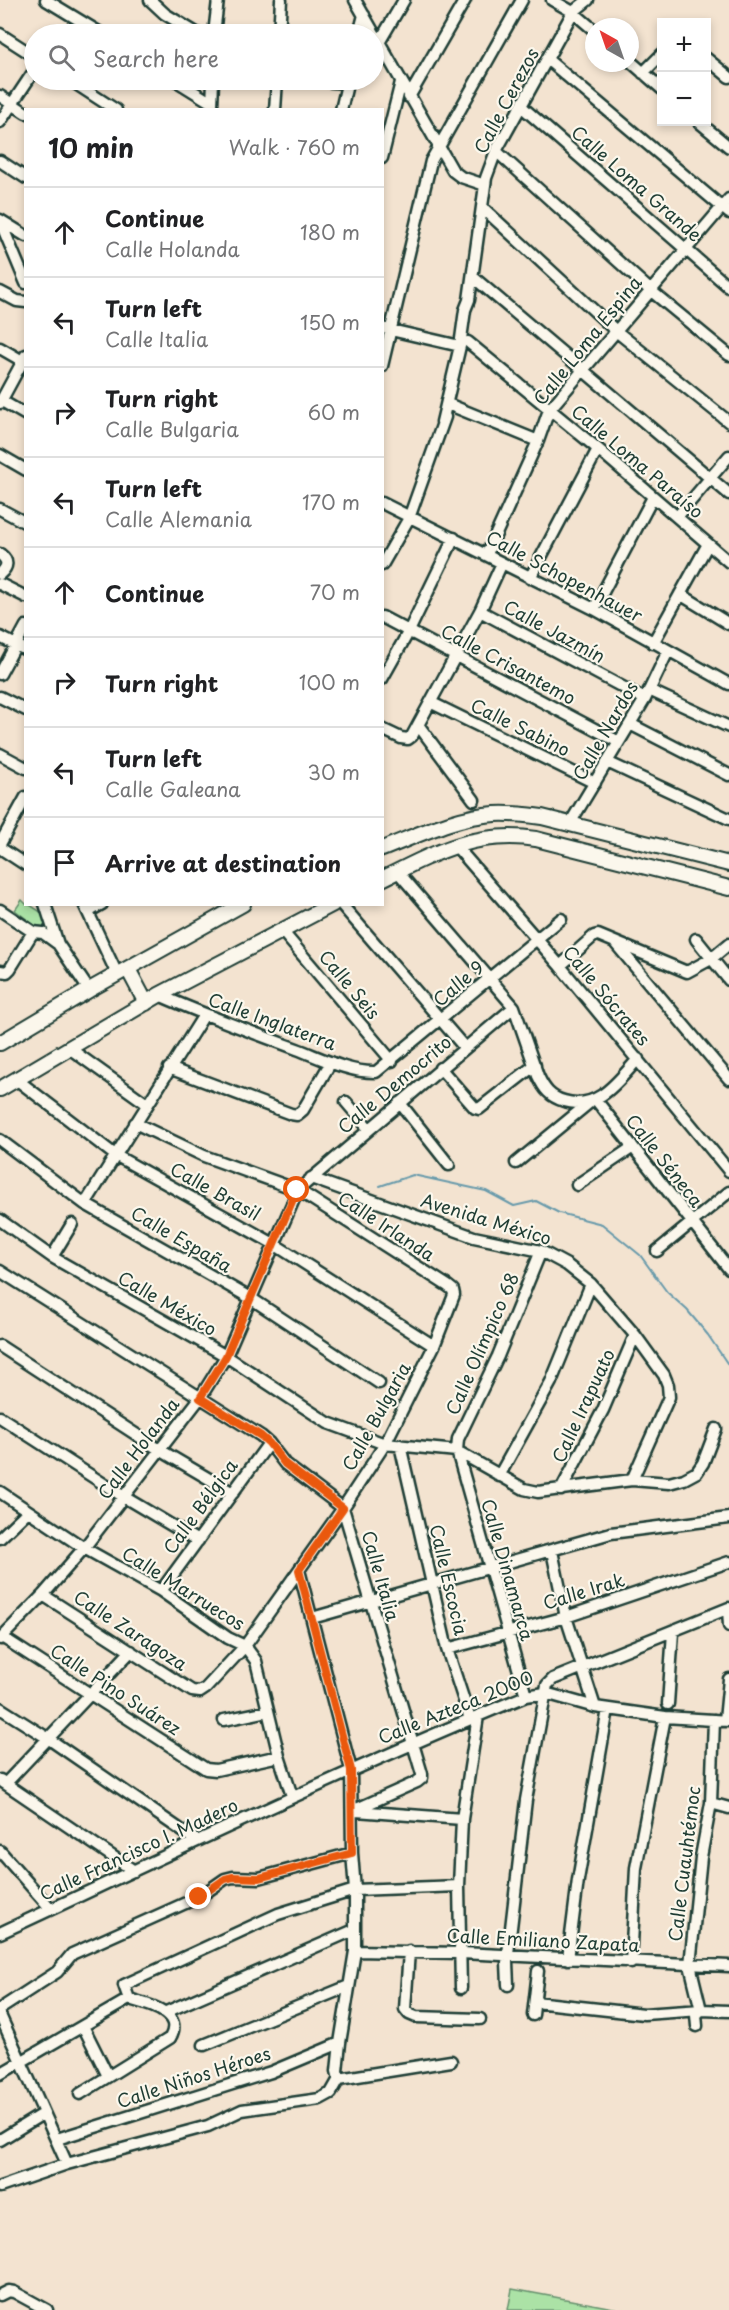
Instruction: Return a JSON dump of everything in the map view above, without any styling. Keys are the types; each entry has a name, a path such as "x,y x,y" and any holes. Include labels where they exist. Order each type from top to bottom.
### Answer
{"main road":[{"path":"384,848 468,818 494,814 542,817 729,864"},
{"path":"384,878 455,845 498,836 515,836 536,839 729,888"},
{"path":"0,1043 122,971 239,906"},
{"path":"0,1089 146,1003 329,906"},
{"path":"122,971 146,1003"}],"street":[{"path":"46,0 86,24"},
{"path":"150,0 165,14 182,24"},
{"path":"280,24 281,0"},
{"path":"355,0 370,24"},
{"path":"384,34 404,0"},
{"path":"409,97 465,0"},
{"path":"384,351 387,329 431,161 522,0"},
{"path":"552,0 573,12 585,22"},
{"name":"Calle Cerezos","path":"442,422 450,405 464,344 465,310 473,277 485,185 496,151 573,12 588,0"},
{"path":"215,24 217,1"},
{"path":"362,24 364,15"},
{"path":"0,34 24,50"},
{"path":"384,49 409,97 453,171 461,177 485,185"},
{"path":"643,73 657,59"},
{"path":"548,60 727,207"},
{"path":"711,62 729,77"},
{"path":"639,70 657,85"},
{"path":"384,150 401,82"},
{"path":"0,122 24,86"},
{"path":"85,90 113,108"},
{"path":"189,90 212,106"},
{"path":"212,106 213,90"},
{"path":"275,108 276,90"},
{"path":"341,108 346,90"},
{"path":"0,96 24,112"},
{"name":"Calle Loma Grande","path":"521,106 729,287"},
{"path":"704,126 729,147"},
{"path":"496,151 650,290 729,355"},
{"path":"0,161 24,177"},
{"name":"Calle Loma Espina","path":"487,554 538,441 549,410 685,250 727,207"},
{"path":"483,208 616,330 729,422"},
{"path":"0,221 24,235"},
{"path":"0,221 24,278"},
{"path":"473,277 729,494"},
{"path":"0,293 24,302"},
{"path":"387,329 464,344"},
{"name":"Calle Cerezos","path":"384,562 409,518 442,422 464,344"},
{"name":"Calle Loma Paraíso","path":"464,344 598,449 729,562"},
{"path":"0,348 24,360 0,401 24,414"},
{"path":"450,405 538,441"},
{"path":"530,578 598,449"},
{"path":"0,455 24,469"},
{"path":"677,517 729,456"},
{"path":"594,609 653,497"},
{"name":"Calle Schopenhauer","path":"384,504 594,609 728,685"},
{"path":"0,508 24,522"},
{"path":"384,675 409,631 454,538"},
{"path":"653,643 708,544"},
{"path":"0,554 7,563 0,574"},
{"path":"384,730 408,739 419,726 480,611 502,563"},
{"path":"0,584 24,596"},
{"path":"680,594 729,624"},
{"name":"Calle Jazmín","path":"480,611 647,695 729,727"},
{"name":"Calle Crisantemo","path":"384,618 619,742"},
{"path":"0,637 20,647 0,674"},
{"name":"Calle Nardos","path":"569,825 647,695 668,651"},
{"path":"0,697 24,709"},
{"name":"Calle Sabino","path":"432,702 595,783"},
{"path":"630,724 729,775"},
{"path":"419,726 474,800"},
{"path":"0,754 24,767"},
{"path":"607,762 729,819"},
{"path":"24,801 0,846 24,864"},
{"name":"Calle Sócrates","path":"455,845 560,966 729,1171"},
{"path":"398,872 514,1007 543,1087 549,1094 568,1102 593,1101"},
{"path":"46,906 58,944 89,990"},
{"path":"343,906 465,1048"},
{"path":"86,908 122,971"},
{"path":"0,910 33,932 43,933 58,944"},
{"name":"Calle 9","path":"376,1072 561,919"},
{"name":"Calle Seis","path":"282,931 392,1061"},
{"path":"0,971 7,972 10,969 33,932"},
{"path":"560,966 598,935 687,972 711,959 729,944"},
{"path":"696,939 729,980"},
{"path":"614,942 729,1080"},
{"name":"Calle Inglaterra","path":"159,996 331,1062 376,1072"},
{"name":"Calle Democrito","path":"297,1190 514,1007"},
{"path":"85,1204 204,1015"},
{"path":"69,1048 147,1104"},
{"path":"516,1163 617,1082 638,1059"},
{"path":"170,1068 297,1115 303,1110 331,1062"},
{"path":"440,1068 475,1108 479,1109 535,1065"},
{"name":"Calle Brasil","path":"16,1079 115,1155 274,1244 434,1346"},
{"name":"Calle Séneca","path":"593,1101 633,1147 729,1269"},
{"path":"346,1102 369,1129"},
{"path":"400,1103 449,1166"},
{"name":"Calle Irlanda","path":"135,1123 204,1156 297,1190 453,1290"},
{"name":"Calle España","path":"0,1140 85,1204 252,1299 379,1383"},
{"path":"577,1185 633,1147"},
{"name":"Avenida México","path":"311,1178 474,1237 541,1251 567,1265 591,1284 635,1335 664,1375 668,1385 669,1397 632,1480"},
{"name":"Calle Holanda","path":"1,1638 84,1548 200,1398 226,1356 297,1190"},
{"path":"657,1251 729,1192"},
{"name":"Calle México","path":"0,1220 52,1257 226,1356 328,1423 385,1444"},
{"path":"52,1257 72,1224"},
{"name":"Calle Olímpico 68","path":"457,1451 458,1440 498,1356 541,1251"},
{"path":"0,1271 269,1443 285,1464 343,1508"},
{"path":"499,1476 551,1382 591,1284"},
{"name":"Calle Bulgaria","path":"200,1692 244,1646 343,1508 385,1444 434,1346 454,1295 453,1290"},
{"name":"Calle Irapuato","path":"561,1490 603,1410 635,1335"},
{"path":"0,1346 160,1450 233,1492"},
{"path":"0,1417 124,1497 198,1540"},
{"path":"385,1444 457,1451 524,1489 538,1492 632,1480 669,1483 684,1479 697,1472 703,1463 716,1429"},
{"name":"Calle Bélgica","path":"160,1592 269,1443"},
{"name":"Calle Escocia","path":"400,1445 447,1649 474,1718"},
{"name":"Calle Dinamarca","path":"457,1451 506,1632 526,1696"},
{"name":"Calle Marruecos","path":"0,1492 84,1548 160,1592 228,1638 244,1646 256,1661 279,1756 292,1796"},
{"name":"Calle Italia","path":"343,1508 422,1778 352,1811"},
{"path":"0,1538 28,1511"},
{"path":"312,1618 611,1533 729,1518"},
{"path":"552,1551 566,1617 595,1707"},
{"name":"Calle Irak","path":"447,1649 566,1617 729,1562"},
{"path":"0,2187 67,2164 208,2126 242,2110 320,2098 331,2093 339,2077 339,2043 355,1951 356,1890 352,1853 351,1770 299,1570"},
{"name":"Calle Zaragoza","path":"43,1595 192,1690 200,1692"},
{"path":"729,1614 729,1626"},
{"name":"Calle Azteca 2000","path":"292,1796 526,1696 545,1693 547,1685 553,1679 673,1632 729,1614"},
{"path":"668,1704 673,1632"},
{"name":"Calle Pino Suárez","path":"1,1638 211,1771 279,1756"},
{"path":"130,1651 49,1739 3,1782 134,1871"},
{"name":"Calle Cuauhtémoc","path":"701,2010 690,1965 701,1857 729,1679"},
{"path":"508,1985 508,1957 526,1800 545,1693 595,1707 665,1717 723,1721"},
{"path":"0,1708 197,1841"},
{"path":"568,1959 578,1880 608,1709"},
{"path":"225,1720 268,1712"},
{"path":"631,1963 636,1868 665,1717"},
{"path":"461,1988 459,1886 462,1819 474,1718"},
{"name":"Calle Francisco I. Madero","path":"0,1933 292,1796"},
{"path":"711,1803 729,1808"},
{"path":"352,1811 462,1819"},
{"path":"0,1851 51,1909"},
{"path":"0,2009 57,1972 72,1954 199,1897 225,1879 259,1878 352,1853"},
{"path":"129,1999 124,1985 278,1914 356,1890 459,1886"},
{"path":"166,2012 354,1930"},
{"name":"Calle Emiliano Zapata","path":"355,1951 461,1953 729,1966"},
{"path":"409,1951 405,2009 409,2014 416,2017 480,2019"},
{"path":"533,2015 537,1971"},
{"path":"204,2045 349,1986"},
{"path":"0,2074 129,1999 166,2012 173,2024 174,2031 170,2038 80,2094"},
{"path":"535,2002 644,2014 701,2010 729,2011"},
{"path":"697,2026 696,2014 701,2010"},
{"path":"0,2015 67,2164"},
{"path":"83,2026 108,2076"},
{"name":"Calle Niños Héroes","path":"57,2139 271,2072 339,2043"},
{"path":"339,2077 451,2061"},
{"path":"0,2140 44,2113"},
{"path":"0,2295 8,2291 14,2292 47,2310"}],"green space":[{"path":"22,900 24,906 32,906 50,918 43,932 15,910"},
{"path":"512,2289 624,2310 508,2310"}],"waterway":[{"path":"380,1186 413,1175 486,1191 514,1206 536,1201 559,1213 602,1224 640,1255 667,1292 687,1310 708,1335 729,1366"}],"route":[{"path":"199,1897 225,1879 259,1878 279,1874 352,1853 351,1770 299,1570 343,1508 285,1464 261,1436 200,1398 226,1356 297,1190"}]}
